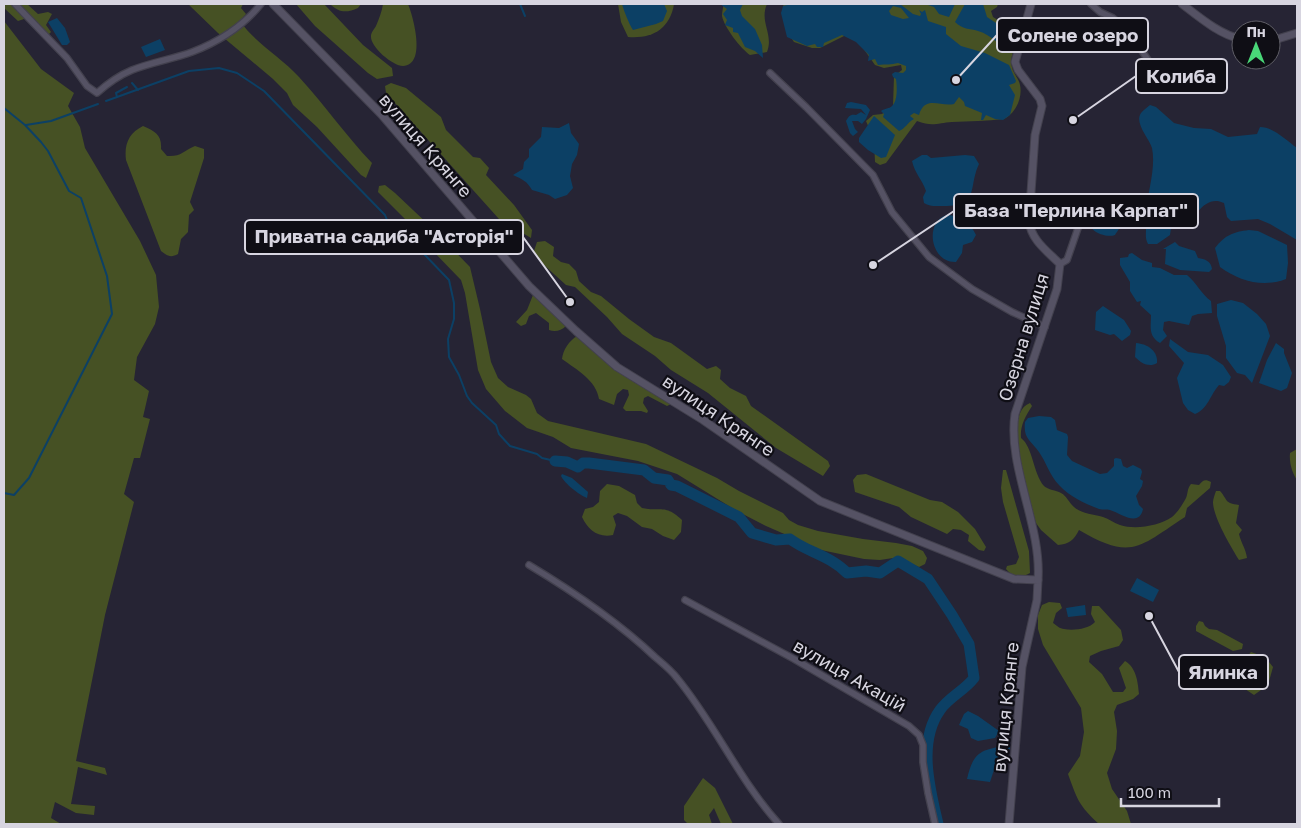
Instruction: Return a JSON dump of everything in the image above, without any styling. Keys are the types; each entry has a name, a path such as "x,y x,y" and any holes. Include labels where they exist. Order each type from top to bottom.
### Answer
{"street":[{"path":"15,4 67,58 87,86 97,93 131,70 192,52 216,41 238,27 261,4"},
{"name":"вулиця Крянге","path":"274,4 381,114 529,286 576,331 617,366 703,420 807,494 820,501 1014,579 1038,580 1036,600 1022,667 1008,824"},
{"name":"Озерна вулиця","path":"1031,4 1015,62 1018,70 1040,98 1042,106 1035,135 1029,221 1030,232 1034,239 1060,264 1058,288 1015,414 1013,426 1016,452 1035,540 1038,580"},
{"path":"1091,4 1128,30 1150,63 1163,69"},
{"path":"1182,4 1202,19 1231,35"},
{"path":"1281,38 1297,33"},
{"path":"770,73 874,176 892,212 929,257 972,289 1012,312 1045,327"},
{"path":"1060,264 1066,260 1086,205"},
{"path":"529,565 578,595 637,639 677,677 714,730 749,787 779,824"},
{"name":"вулиця Акацій","path":"685,600 794,659 909,726 919,735 923,745 923,762 935,824"}],"green space":[{"path":"4,4 27,4 38,14 48,12 52,14 46,25 51,32 48,35 30,17 18,21 4,8"},
{"path":"188,4 243,4 241,8 246,14 240,21 246,29 299,77 372,163 366,178 293,105 287,93 273,79 218,33"},
{"path":"296,4 324,4 363,45 392,68 393,76 377,79 368,73 315,26"},
{"path":"330,4 361,4 358,8 350,11 340,11"},
{"path":"383,4 408,4 413,19 416,39 415,58 410,64 403,66 394,63 374,45 371,36"},
{"path":"618,4 674,4 669,20 658,31 645,36 628,37 621,22"},
{"path":"724,4 767,4 765,17 769,46 767,52 750,55 742,48 723,21"},
{"path":"783,4 998,4 991,11 993,17 1001,22 1005,32 1019,36 1011,60 1021,90 1017,105 1012,113 1004,119 931,124 917,121 886,163 880,165 875,162 874,140 866,121 873,115 882,114 893,106 894,76 902,70 901,65 884,68 875,65 858,41 846,35 820,48 812,48 794,42 790,36"},
{"path":"4,21 41,69 74,93 68,106 80,127 85,148 140,241 156,275 159,307 155,324 137,357 134,380 149,391 143,417 150,419 140,458 134,458 124,494 134,502 105,615 76,761 105,768 107,775 78,767 71,804 95,806 94,815 76,813 55,802 51,818 61,824 4,824"},
{"path":"391,83 406,88 441,117 446,130 473,157 480,158 489,168 486,175 514,205 532,230 531,238 499,219 386,93 385,86"},
{"path":"143,126 157,134 161,149 167,156 179,155 195,146 204,149 204,158 190,202 194,210 189,215 188,232 181,239 178,254 173,256 161,251 126,160 128,140 134,132"},
{"path":"385,185 431,227 470,267 491,362 498,378 508,387 531,399 537,413 548,421 646,444 717,478 783,513 789,520 798,525 818,531 912,546 923,551 927,558 925,564 919,567 893,558 880,560 864,559 821,550 737,511 677,474 638,461 571,448 553,437 527,428 505,411 486,389 478,370 465,293 461,280 430,248 421,235 378,192 379,186"},
{"path":"545,241 554,247 553,256 561,262 569,264 576,271 579,281 591,292 601,296 654,337 671,343 707,369 716,366 721,370 720,379 730,388 746,396 751,406 828,461 830,466 823,476 776,448 708,393 671,370 655,356 622,334 575,287 566,285 544,265 534,251 537,242"},
{"path":"535,294 566,326 558,331 549,330 549,323 536,313 529,316 526,324 521,326 516,322 527,310"},
{"path":"577,336 671,404 667,406 648,396 644,398 643,403 648,411 647,413 626,411 623,408 629,395 628,390 623,389 617,394 614,405 599,399 590,381 580,371 562,359 567,346"},
{"path":"1030,403 1032,406 1021,429 1021,438 1028,447 1040,481 1044,486 1063,494 1080,511 1126,526 1147,526 1160,523 1174,515 1185,500 1191,484 1199,485 1207,480 1211,482 1210,488 1187,508 1185,517 1156,536 1135,546 1111,545 1079,530 1071,541 1058,545 1036,523 1020,459 1017,423 1021,410"},
{"path":"1297,449 1297,480 1291,467 1290,453"},
{"path":"1003,470 1006,470 1029,551 1030,573 1023,576 1014,576 1006,569 1007,566 1016,564 1019,557 1003,502 1001,488"},
{"path":"866,474 930,500 942,502 958,512 975,529 986,547 984,551 979,550 968,541 969,535 961,530 953,529 947,534 911,517 899,507 855,492 853,480 857,475"},
{"path":"607,484 619,486 635,495 637,503 642,508 667,510 676,515 682,520 681,532 674,540 652,529 642,527 627,516 618,513 613,516 616,525 613,535 608,536 594,532 587,526 582,517 585,509 593,507 599,502 600,491"},
{"path":"1216,491 1220,491 1227,501 1239,505 1236,523 1242,530 1239,534 1247,558 1239,560 1219,524 1213,502"},
{"path":"1049,602 1060,603 1062,608 1056,613 1053,623 1061,628 1076,630 1092,624 1095,622 1091,614 1092,606 1099,606 1121,630 1123,640 1119,646 1090,656 1089,662 1102,674 1113,692 1123,692 1126,688 1119,668 1125,661 1132,667 1137,680 1139,694 1133,699 1117,705 1114,712 1117,731 1116,749 1107,773 1112,789 1127,811 1131,824 1099,824 1083,807 1071,783 1068,774 1080,756 1084,732 1081,708 1043,645 1038,629 1038,615 1042,605"},
{"path":"1199,621 1203,622 1209,629 1217,630 1243,644 1242,649 1233,651 1196,631"},
{"path":"1251,652 1265,657 1273,667 1268,685 1254,695 1236,683 1233,673"},
{"path":"703,778 715,788 733,824 721,824 714,808 709,815 712,824 688,824 684,820 684,806"}],"water":[{"path":"622,4 664,4 667,11 663,21 633,30"},
{"path":"720,4 743,4 740,10 742,16 755,29 762,45 763,58 755,51 745,47 738,33 733,32 733,28 725,25 727,20 723,14 727,9"},
{"path":"791,4 900,4 913,14 920,16 919,10 922,12 925,10 928,21 946,27 946,34 961,46 985,53 1009,65 1016,81 1009,85 1015,95 1010,115 1003,120 986,115 981,120 982,113 965,106 959,97 954,104 934,103 925,105 919,115 914,113 910,116 914,119 899,131 883,117 884,114 881,111 891,107 895,101 896,79 892,74 895,72 903,73 906,70 906,66 898,63 878,65 875,59 868,61 869,55 856,42 842,35 824,43 823,47 817,47 815,44 807,46 787,37 781,13 783,6","holes":["893,6 901,8 909,18 903,19 891,15 889,11"]},
{"path":"925,4 955,4 949,17 939,14 934,7"},
{"path":"965,4 983,4 987,17 999,25 997,30 1004,32 1003,39 997,42 983,33 958,25 955,22"},
{"path":"57,18 65,28 70,42 67,45 62,45 48,22"},
{"path":"160,39 165,50 146,57 141,47"},
{"path":"847,103 866,105 870,110 862,124 858,121 852,121 858,132 853,136 850,133 847,119 851,115 861,112 866,115 861,109 845,108"},
{"path":"1150,105 1156,107 1174,123 1194,128 1211,129 1228,137 1257,134 1260,127 1270,129 1297,148 1297,240 1258,219 1231,221 1227,217 1224,203 1217,201 1206,204 1183,227 1171,228 1170,235 1157,244 1148,244 1143,221 1151,179 1153,155 1139,117"},
{"path":"874,116 895,135 886,157 881,158 859,142 859,138"},
{"path":"569,123 571,133 579,144 570,176 573,188 567,195 555,199 549,195 532,190 528,184 513,175 523,169 524,162 529,157 529,149 541,137 542,127 559,128"},
{"path":"922,155 927,155 931,158 974,156 979,164 968,199 963,203 944,206 933,206 924,203 923,197 926,191 912,161"},
{"path":"1111,207 1119,208 1123,215 1121,225 1115,235 1100,234 1092,228 1089,220 1096,212"},
{"path":"947,215 952,215 964,221 976,235 972,242 963,245 962,253 956,262 947,261 940,256 933,241 935,225"},
{"path":"1249,230 1258,231 1287,245 1288,263 1286,279 1269,283 1252,282 1235,276 1220,267 1215,248 1230,235"},
{"path":"1175,242 1179,246 1195,251 1198,258 1207,261 1212,269 1209,272 1180,270 1165,264 1166,249 1163,249"},
{"path":"1132,253 1142,260 1152,263 1152,267 1160,268 1174,275 1187,275 1211,301 1212,313 1192,316 1189,325 1169,321 1164,322 1163,330 1167,336 1160,343 1156,340 1151,331 1151,315 1140,305 1141,301 1137,302 1130,291 1130,282 1120,265 1120,258 1128,257"},
{"path":"1231,300 1243,303 1257,314 1266,324 1270,336 1252,383 1245,375 1237,373 1226,358 1226,346 1217,316 1217,304"},
{"path":"1103,306 1124,320 1131,331 1130,335 1122,341 1114,334 1110,335 1095,330 1096,312"},
{"path":"1170,339 1188,352 1208,355 1223,365 1231,377 1224,386 1219,385 1203,409 1195,414 1188,410 1183,403 1177,378 1184,363 1169,346"},
{"path":"1136,343 1151,349 1156,355 1157,363 1145,364 1135,357"},
{"path":"1276,343 1284,349 1292,373 1287,388 1281,391 1259,383 1267,360"},
{"path":"1039,416 1051,417 1055,420 1057,430 1067,434 1067,455 1072,461 1100,474 1107,473 1114,466 1114,459 1116,458 1121,459 1123,466 1127,468 1133,465 1141,469 1140,479 1143,481 1136,496 1139,505 1143,509 1138,518 1129,518 1110,510 1099,509 1063,489 1053,477 1042,456 1026,436 1025,422 1028,418"},
{"path":"562,474 572,478 588,492 587,498 568,485 561,476"},
{"path":"1137,578 1159,590 1153,602 1130,591"},
{"path":"1085,605 1086,615 1068,617 1066,608"},
{"path":"968,711 999,731 995,738 978,741 971,738 968,729 959,725 964,714"},
{"path":"1010,744 1010,749 1000,752 990,782 967,779 976,757 986,750"}],"waterway":[{"path":"520,4 525,16"},
{"path":"106,101 189,71 219,68 237,73 264,91 385,215 389,222 396,225 449,280 454,303 454,319 448,339 449,357 472,403 496,425 499,434 510,446 555,461"},
{"path":"132,83 138,90"},
{"path":"117,97 116,93 127,87"},
{"path":"26,125 51,121 98,104"},
{"path":"4,108 25,125 41,142 48,151 69,191 81,198 107,276 112,314 29,478 14,495 4,493"},
{"path":"555,461 567,462 578,467 583,463 589,463 644,470 654,478 668,480 671,485 677,486 739,517 752,533 776,540 790,539 834,562 847,573 866,571 880,573 898,561 928,579 969,644 974,678 940,710 933,723 929,737 927,766 938,824"}],"place":[{"name":"Солене озеро","path":"956,80"},
{"name":"Колиба","path":"1073,120"},
{"name":"База \"Перлина Карпат\"","path":"873,265"},
{"name":"Приватна садиба \"Асторія\"","path":"570,302"},
{"name":"Ялинка","path":"1149,616"}]}
